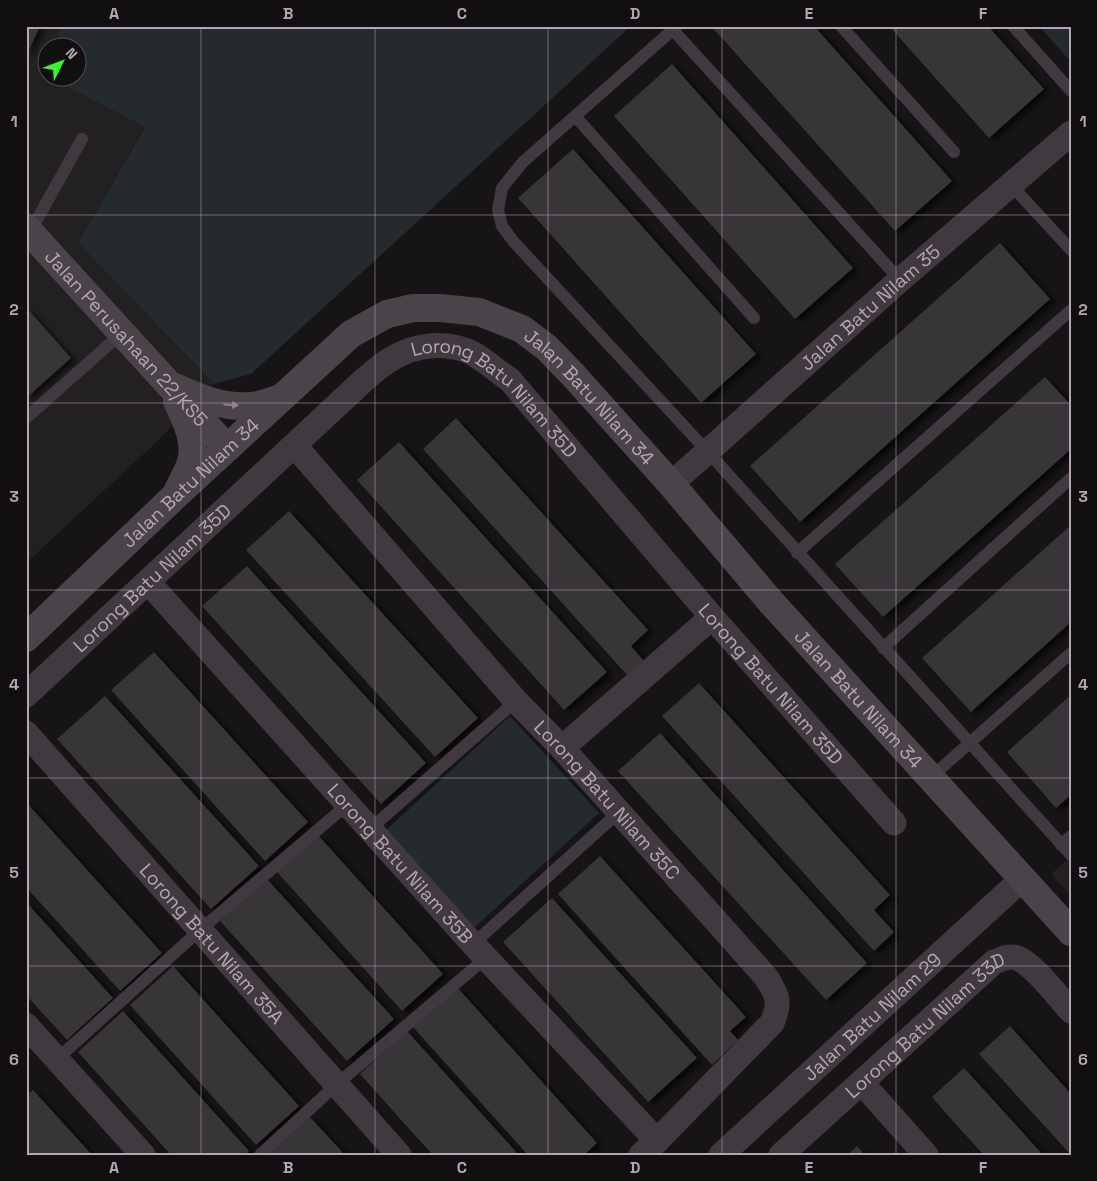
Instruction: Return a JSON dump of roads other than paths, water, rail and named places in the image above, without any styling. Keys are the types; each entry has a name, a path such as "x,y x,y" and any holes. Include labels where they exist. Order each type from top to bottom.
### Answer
{"street":[{"name":"Jalan Batu Nilam 35","path":"671,484 900,280 1071,133"},
{"name":"Jalan Perusahaan 22/KS5","path":"28,230 228,448"},
{"name":"Jalan Batu Nilam 34","path":"26,638 176,495 351,334 387,314 413,308 440,308 479,312 522,329 547,348 671,484 770,601 1071,932"},
{"name":"Lorong Batu Nilam 35D","path":"26,694 365,379 393,358 414,348 432,345 453,347 472,353 510,380 712,618 894,823"},
{"path":"169,384 200,398 225,405 252,406 282,398"},
{"path":"169,384 187,423 192,442 191,463 176,495"},
{"name":"Lorong Batu Nilam 35C","path":"295,446 516,701 562,748 766,977 778,1001 778,1009 772,1023 649,1148"},
{"name":"Lorong Batu Nilam 35B","path":"148,582 479,951 649,1148"},
{"path":"562,748 712,618"},
{"name":"Lorong Batu Nilam 35A","path":"26,733 399,1155"},
{"name":"Jalan Batu Nilam 29","path":"721,1155 1022,879"},
{"name":"Lorong Batu Nilam 33D","path":"781,1155 994,962 1006,957 1016,958 1028,964 1071,1011"},
{"path":"26,1025 143,1155"},
{"path":"862,1083 926,1155"}],"lane":[{"path":"841,26 954,152"},
{"path":"1012,26 1071,91"},
{"path":"900,280 675,28 523,162 502,188 498,210 502,226 513,241 707,451 969,743 1066,841 1071,855"},
{"path":"575,116 754,318"},
{"path":"28,230 82,139"},
{"path":"1011,185 1071,250"},
{"path":"797,553 1071,310"},
{"path":"26,418 122,333"},
{"path":"883,648 1071,478"},
{"path":"930,778 1071,653"},
{"path":"370,829 516,701"},
{"path":"57,1059 200,930 348,804"},
{"path":"260,1155 479,951 619,812"}]}
